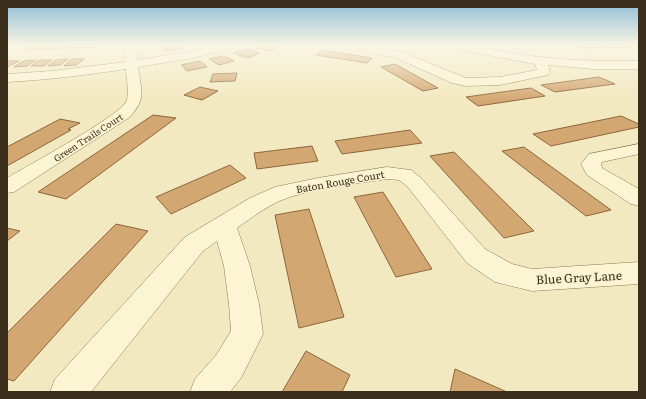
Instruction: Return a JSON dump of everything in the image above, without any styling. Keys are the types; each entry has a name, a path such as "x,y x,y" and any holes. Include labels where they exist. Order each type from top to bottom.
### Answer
{"street":[{"path":"7,78 55,75 141,64"},
{"path":"421,64 457,80 467,83 480,83 544,72 541,64"},
{"path":"591,64 638,66"},
{"name":"Green Trails Court","path":"7,187 124,114 132,105 135,96 132,65"},
{"path":"639,148 596,158 591,164 594,171 639,200"},
{"name":"Baton Rouge Court","path":"68,392 194,244 258,203 283,192 349,178 387,173 404,174 414,182 476,256"},
{"path":"208,392 229,366 247,334 244,304 237,266 224,224"},
{"name":"Blue Gray Lane","path":"476,256 505,274 532,280 639,273"}],"building":[{"path":"7,64 14,64 7,67"},
{"path":"20,64 31,64 27,66 14,67"},
{"path":"35,64 47,64 44,66 31,66"},
{"path":"51,64 62,64 60,65 48,66"},
{"path":"67,64 78,64 76,65 64,66"},
{"path":"203,64 207,67 187,71 181,65"},
{"path":"395,64 438,88 423,91 381,67"},
{"path":"237,73 235,81 210,82 213,74"},
{"path":"599,77 615,84 555,92 541,85"},
{"path":"200,87 218,91 202,100 184,95"},
{"path":"531,88 545,96 478,106 466,97"},
{"path":"153,115 176,118 66,199 38,192"},
{"path":"621,116 639,124 639,127 551,146 533,134"},
{"path":"60,119 80,123 68,129 71,130 7,166 7,147"},
{"path":"410,130 422,143 342,154 335,141"},
{"path":"312,146 318,161 257,169 254,153"},
{"path":"524,147 611,210 586,216 502,151"},
{"path":"454,152 534,231 504,238 430,156"},
{"path":"230,165 246,178 171,214 156,197"},
{"path":"383,192 432,269 396,277 354,197"},
{"path":"309,209 344,317 299,328 275,215"},
{"path":"116,224 148,231 14,381 7,379 7,333"},
{"path":"7,228 20,231 7,241"},
{"path":"306,351 350,375 342,392 282,392"},
{"path":"455,369 507,392 450,392"}]}
